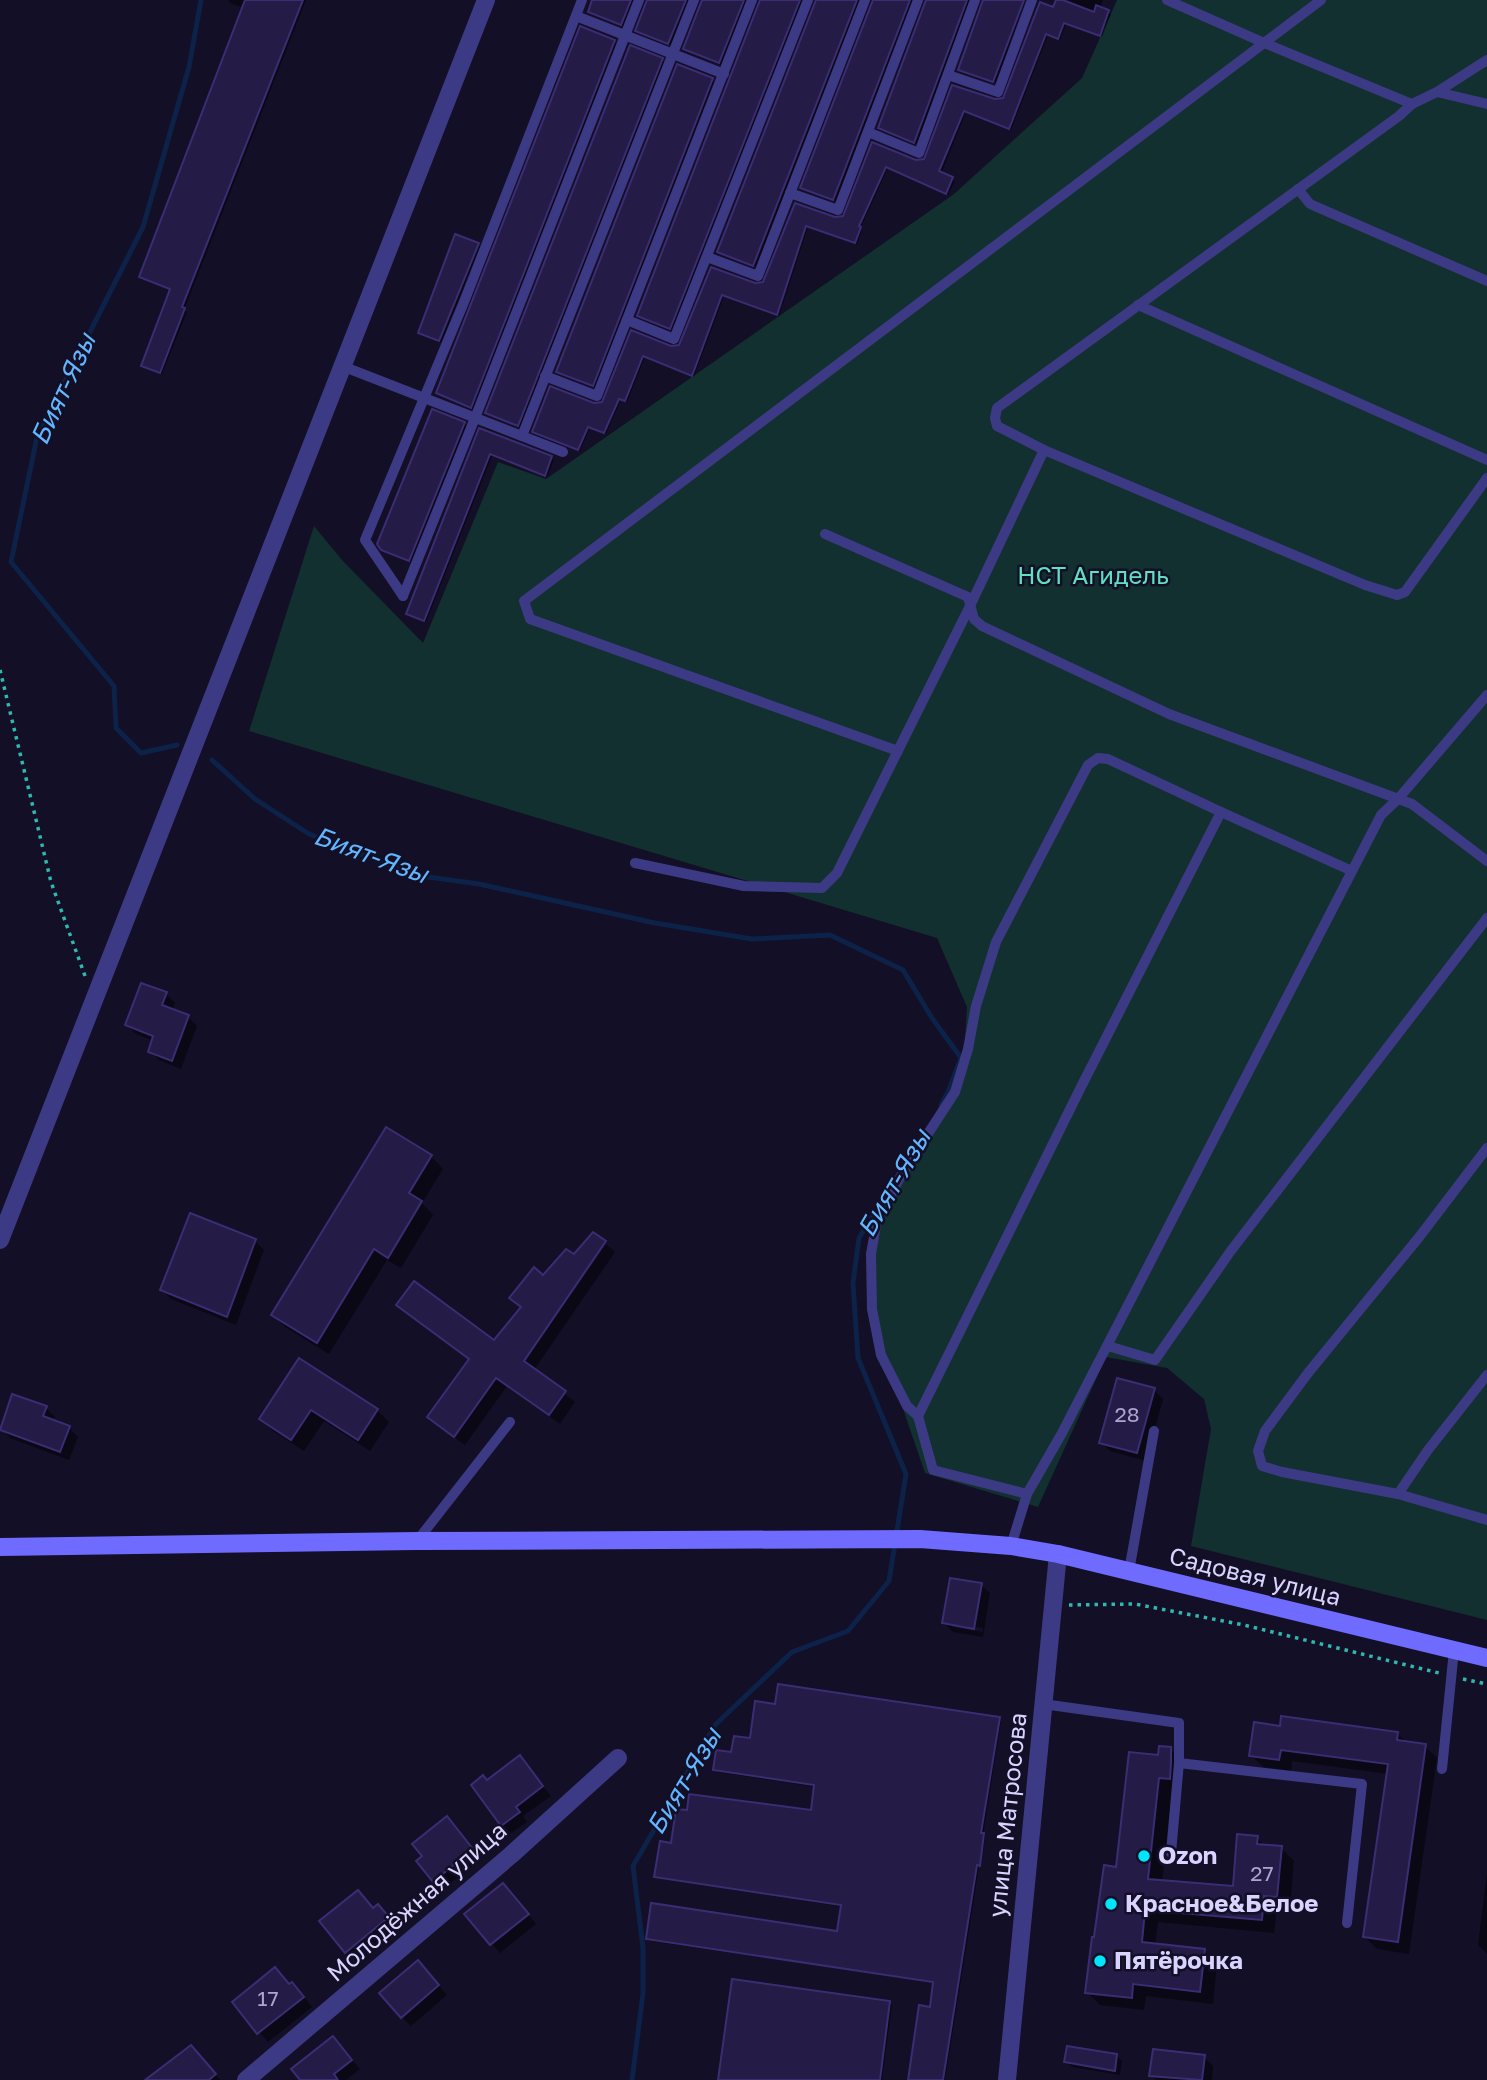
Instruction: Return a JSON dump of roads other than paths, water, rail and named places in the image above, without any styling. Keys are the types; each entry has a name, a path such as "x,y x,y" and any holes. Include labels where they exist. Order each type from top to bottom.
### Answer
{"main road":[{"name":"Садовая улица","path":"0,1547 417,1541 920,1539 1011,1546 1058,1554 1487,1658"}],"street":[{"path":"0,1240 486,0"},
{"name":"улица Матросова","path":"1007,2080 1058,1554"},
{"name":"Молодёжная улица","path":"246,2080 511,1855 618,1758"}],"lane":[{"path":"582,0 425,398 365,540 402,596 639,0"},
{"path":"522,436 694,0"},
{"path":"545,376 597,396 752,0"},
{"path":"627,320 674,339 808,0"},
{"path":"707,257 758,276 865,0"},
{"path":"790,192 838,210 918,0"},
{"path":"868,132 919,153 975,0"},
{"path":"948,75 998,92 1032,0"},
{"path":"1167,0 1412,104"},
{"path":"898,751 530,619 524,601 1321,0"},
{"path":"576,16 724,74"},
{"path":"1487,60 1437,92 1412,104 1399,117 997,408 995,418 998,426 1044,450 1365,585 1396,595 1405,592 1487,478"},
{"path":"1437,92 1487,104"},
{"path":"1298,189 1310,204 1487,281"},
{"path":"1138,305 1487,460"},
{"path":"342,366 563,452"},
{"path":"635,863 744,887 822,888 836,873 898,751 1044,450"},
{"path":"825,534 968,597 974,619 982,626 1169,714 1412,804 1487,861"},
{"path":"1011,1546 1027,1494 1108,1346 1381,815 1398,799 1487,695"},
{"path":"1027,1494 933,1470 918,1416 907,1406 881,1355 872,1309 870,1254 877,1220 902,1172 955,1092 968,1049 976,1006 996,942 1088,765 1098,758 1108,759 1352,871"},
{"path":"918,1416 1082,1085 1222,812"},
{"path":"1108,1346 1155,1360 1230,1252 1487,918"},
{"path":"1487,1148 1420,1236 1308,1373 1265,1432 1258,1451 1262,1466 1398,1494 1487,1520"},
{"path":"1398,1494 1428,1450 1487,1375"},
{"path":"417,1541 510,1422"},
{"path":"1129,1571 1154,1431"},
{"path":"1442,1769 1454,1650"},
{"path":"1044,1704 1180,1723 1171,1853"},
{"path":"1179,1763 1362,1784 1347,1923"}],"waterway":[{"name":"Бият-Язы","path":"177,745 141,753 116,728 114,686 11,562 37,437 143,227 189,67 201,0"},
{"name":"Бият-Язы","path":"212,760 255,799 309,834 414,875 479,884 655,923 752,939 830,935 903,970 932,1018 961,1058 941,1105"},
{"name":"Бият-Язы","path":"632,2080 643,1993 643,1948 633,1866 715,1725 792,1652 848,1631 889,1581 906,1474 858,1358 853,1283 859,1238 881,1203"}],"place":[{"name":"Ozon","path":"1144,1856"},
{"name":"Красное&Белое","path":"1111,1904"},
{"name":"Пятёрочка","path":"1100,1961"}],"park label":[{"name":"НСТ Агидель","path":"1093,576"}]}
